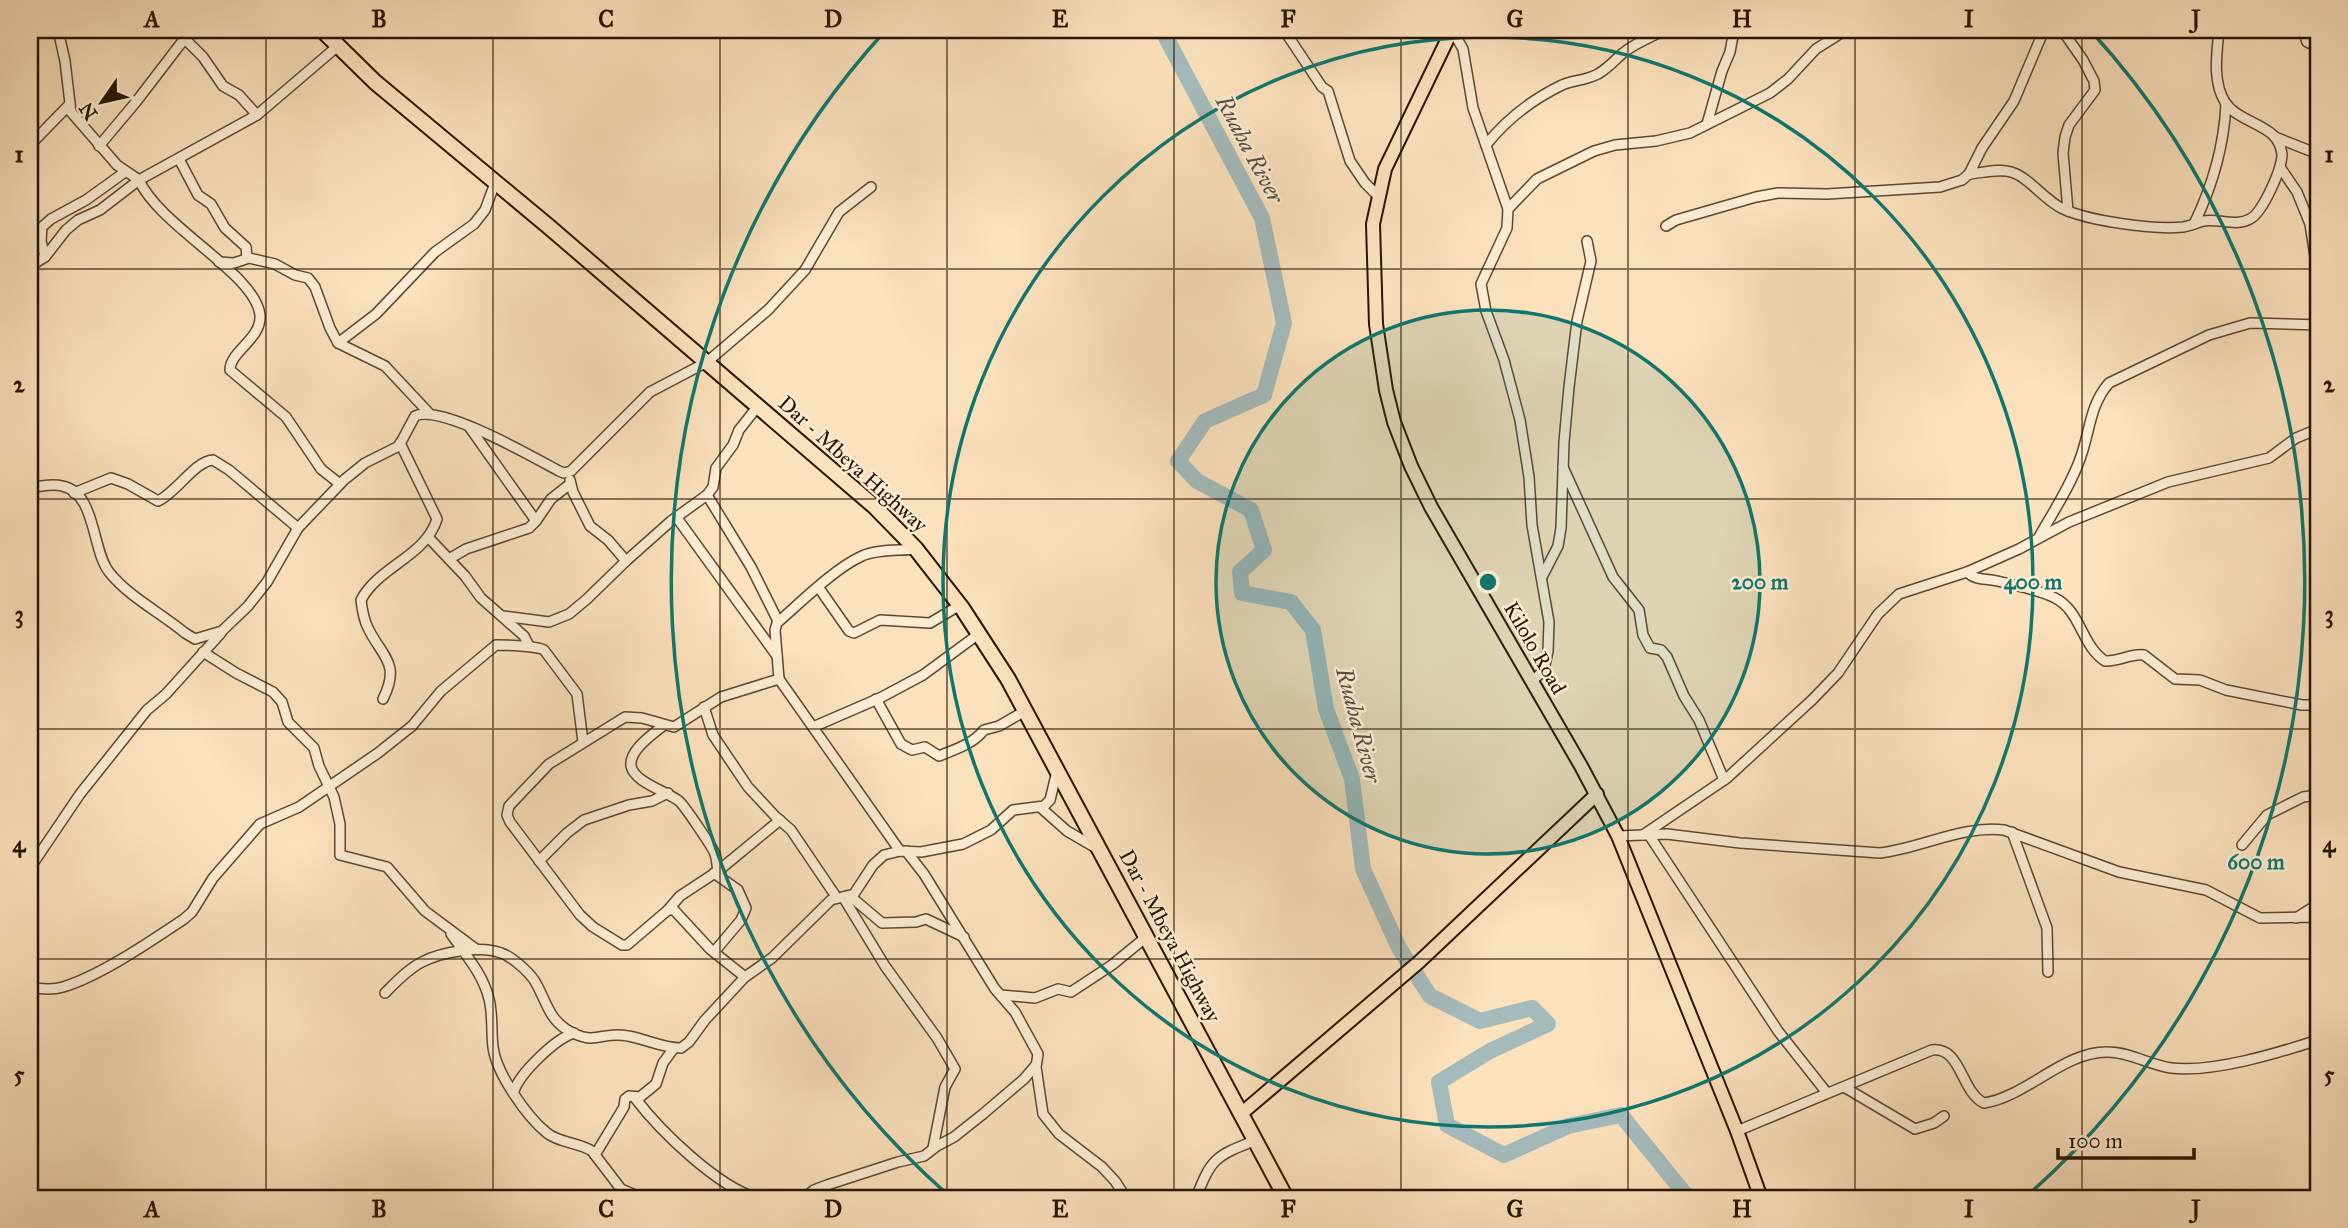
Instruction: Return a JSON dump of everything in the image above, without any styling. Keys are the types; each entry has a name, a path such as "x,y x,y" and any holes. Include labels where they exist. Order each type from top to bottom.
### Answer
{"highway":[{"name":"Dar - Mbeya Highway","path":"322,30 375,82 558,234 875,507 916,550 980,633 1025,711 1286,1198"}],"main road":[{"name":"Kilolo Road","path":"1452,30 1385,169 1378,196 1373,234 1376,324 1394,422 1431,507 1597,793 1618,836 1737,1131 1760,1198"},
{"path":"1242,1113 1419,962 1597,793"}],"street":[{"path":"58,30 65,61 68,106 74,118 125,172 139,180 166,216 251,292 260,318 257,329 248,344 232,361 230,370 286,417 321,469 340,484"},
{"path":"176,30 203,57 223,86 239,95 257,115"},
{"path":"1284,30 1322,87 1328,91 1350,161 1365,184 1378,196"},
{"path":"1452,30 1463,49 1469,92 1508,209 1507,228 1481,285 1486,312 1504,360 1521,420 1532,526 1549,622 1548,651 1541,673 1532,681"},
{"path":"1486,145 1512,118 1549,92 1566,83 1582,82 1593,77 1610,67 1629,48 1665,30"},
{"path":"1707,124 1730,52 1734,30"},
{"path":"1508,209 1537,179 1594,151 1690,133 1770,93 1816,50 1846,30"},
{"path":"1969,174 1982,148 2014,101 2044,30"},
{"path":"2062,30 2083,60 2094,81 2095,90 2070,125 2065,137 2063,153 2068,211"},
{"path":"2219,30 2216,71 2226,104 2234,112 2276,137 2318,154"},
{"path":"2303,30 2307,42 2318,47"},
{"path":"99,146 185,38"},
{"path":"30,266 46,257 78,219 100,210 139,180 257,115 339,45"},
{"path":"2194,225 2203,206 2222,145 2226,104"},
{"path":"30,145 68,106"},
{"path":"1666,226 1676,220 1756,197 1940,187 1954,184 1969,174 2002,171 2014,173 2049,202 2076,215 2152,227 2194,225 2206,221 2238,223 2249,220 2262,206 2280,167 2280,146 2276,137"},
{"path":"179,159 198,195 211,204 225,228 246,247 247,258"},
{"path":"2280,167 2297,192 2310,223 2318,276"},
{"path":"46,257 41,241 42,227 125,172"},
{"path":"338,343 376,314 435,252 474,224 485,210 495,183"},
{"path":"219,262 234,263 247,258 275,264 295,275 308,278 315,287 338,343 385,366 429,413 510,444 562,472 570,471 650,392 708,362 783,294 804,270 839,212 871,187"},
{"path":"1542,577 1559,546 1564,502 1563,467 1577,321 1591,261 1587,241"},
{"path":"2038,539 2070,483 2081,458 2093,409 2099,395 2109,383 2209,335 2250,323 2318,325"},
{"path":"503,616 539,622 561,619 587,599 626,561 707,495 714,484 716,468 733,445 739,430 758,406"},
{"path":"30,868 80,794 147,710 166,694 260,592 298,528 340,484 365,463 392,451 400,443 415,416 429,413"},
{"path":"469,427 537,521"},
{"path":"1646,835 1724,779 1812,700 1838,673 1878,614 1899,594 1967,572 2069,522 2168,482 2269,457 2296,438 2318,429"},
{"path":"383,699 391,676 384,651 368,628 361,600 370,586 428,537 437,523 400,443"},
{"path":"74,493 111,478 160,501 202,463 213,460 229,470 298,528"},
{"path":"1563,467 1614,577 1639,610 1645,641 1650,648 1661,650 1667,657 1684,696 1699,720 1724,779"},
{"path":"570,471 570,484 590,526 608,540 626,561"},
{"path":"449,559 466,549 529,528 537,521 551,499 570,484"},
{"path":"30,487 60,485 74,493 86,508 103,562 113,577 191,637 204,637 222,631"},
{"path":"707,495 751,567 779,621"},
{"path":"677,518 778,657"},
{"path":"428,537 481,598 524,636 529,646"},
{"path":"916,550 864,555 779,621 775,630 779,679 903,851 924,874 1001,995 1015,1012 1038,1054 1036,1065 1043,1114 1059,1134 1102,1167 1126,1198"},
{"path":"1967,572 1976,579 1995,580 2042,592 2065,604 2091,646 2105,661 2144,655 2175,679 2200,680 2226,690 2302,705 2318,705"},
{"path":"819,588 849,631 854,633 880,620 930,623 960,605"},
{"path":"813,727 923,675 980,633"},
{"path":"30,987 60,988 77,981 129,954 184,919 192,912 214,878 260,824 290,812 412,726 441,691 496,645 518,648 529,646 544,650 576,691 583,742"},
{"path":"203,652 220,664 264,685 277,695 288,722 314,748 319,766 330,785 340,824 340,855 387,866 425,911 475,949"},
{"path":"779,679 726,695 671,727 627,716 549,764 509,806 507,815 585,921 622,945 629,944 680,896 716,872 780,820"},
{"path":"876,699 901,744 912,750 925,747 939,755 962,747 978,738 984,730 999,726 1025,711"},
{"path":"704,707 713,735 748,787 800,842 843,897 885,966 956,1069 945,1087 933,1148"},
{"path":"664,725 641,745 631,764 632,770 639,779 680,802 713,850 716,872 738,890 746,908 741,920 714,952"},
{"path":"385,993 420,963 475,949 505,954 533,979 541,997 558,1022 574,1033 589,1040 628,1036 681,1048 745,977 772,958 829,903 856,892 873,864 884,855 903,851 921,852 963,844 991,830 1013,810 1046,805 1050,800 1057,771"},
{"path":"539,860 584,820 629,805 652,801 667,793"},
{"path":"2242,845 2267,815 2303,797 2318,795"},
{"path":"1040,807 1067,831 1101,851"},
{"path":"1618,836 1667,834 1740,843 1880,853 1988,828 2012,832 2119,872 2206,890 2260,918 2310,917 2318,922"},
{"path":"2012,832 2047,928 2048,972"},
{"path":"1646,835 1772,1022 1827,1093"},
{"path":"843,897 882,923 926,919 964,937"},
{"path":"2295,918 2318,904"},
{"path":"668,910 676,911 695,935 745,977"},
{"path":"445,927 482,979 490,1000 496,1064 514,1091 545,1132 551,1137 586,1147 596,1155 621,1189 642,1198"},
{"path":"1001,995 1035,998 1058,989 1070,992 1112,965 1145,938"},
{"path":"514,1091 522,1076 554,1045 574,1033"},
{"path":"1737,1131 1932,1050 1941,1049 1951,1055 1967,1085 1984,1103 2025,1086 2073,1060 2093,1054 2109,1052 2169,1068 2189,1069 2256,1059 2318,1040"},
{"path":"635,1098 654,1087 663,1063 674,1048"},
{"path":"804,1198 827,1185 898,1161 924,1156 984,1114 1036,1065"},
{"path":"1844,1087 1915,1129 1934,1123 1944,1116"},
{"path":"596,1155 629,1096 635,1098 676,1142 713,1173 745,1195 756,1198"},
{"path":"1196,1198 1211,1164 1227,1152 1254,1141"}],"waterway":[{"name":"Ruaha River","path":"1162,30 1262,218 1284,323 1264,395 1205,421 1178,461 1197,481 1251,510 1264,550 1240,572 1242,593 1291,602 1313,630 1326,709 1352,779 1363,869 1399,948 1430,996 1480,1021 1532,1008 1548,1024 1490,1051 1439,1082 1447,1125 1504,1155 1568,1126 1621,1115 1685,1194 1682,1198"}]}
